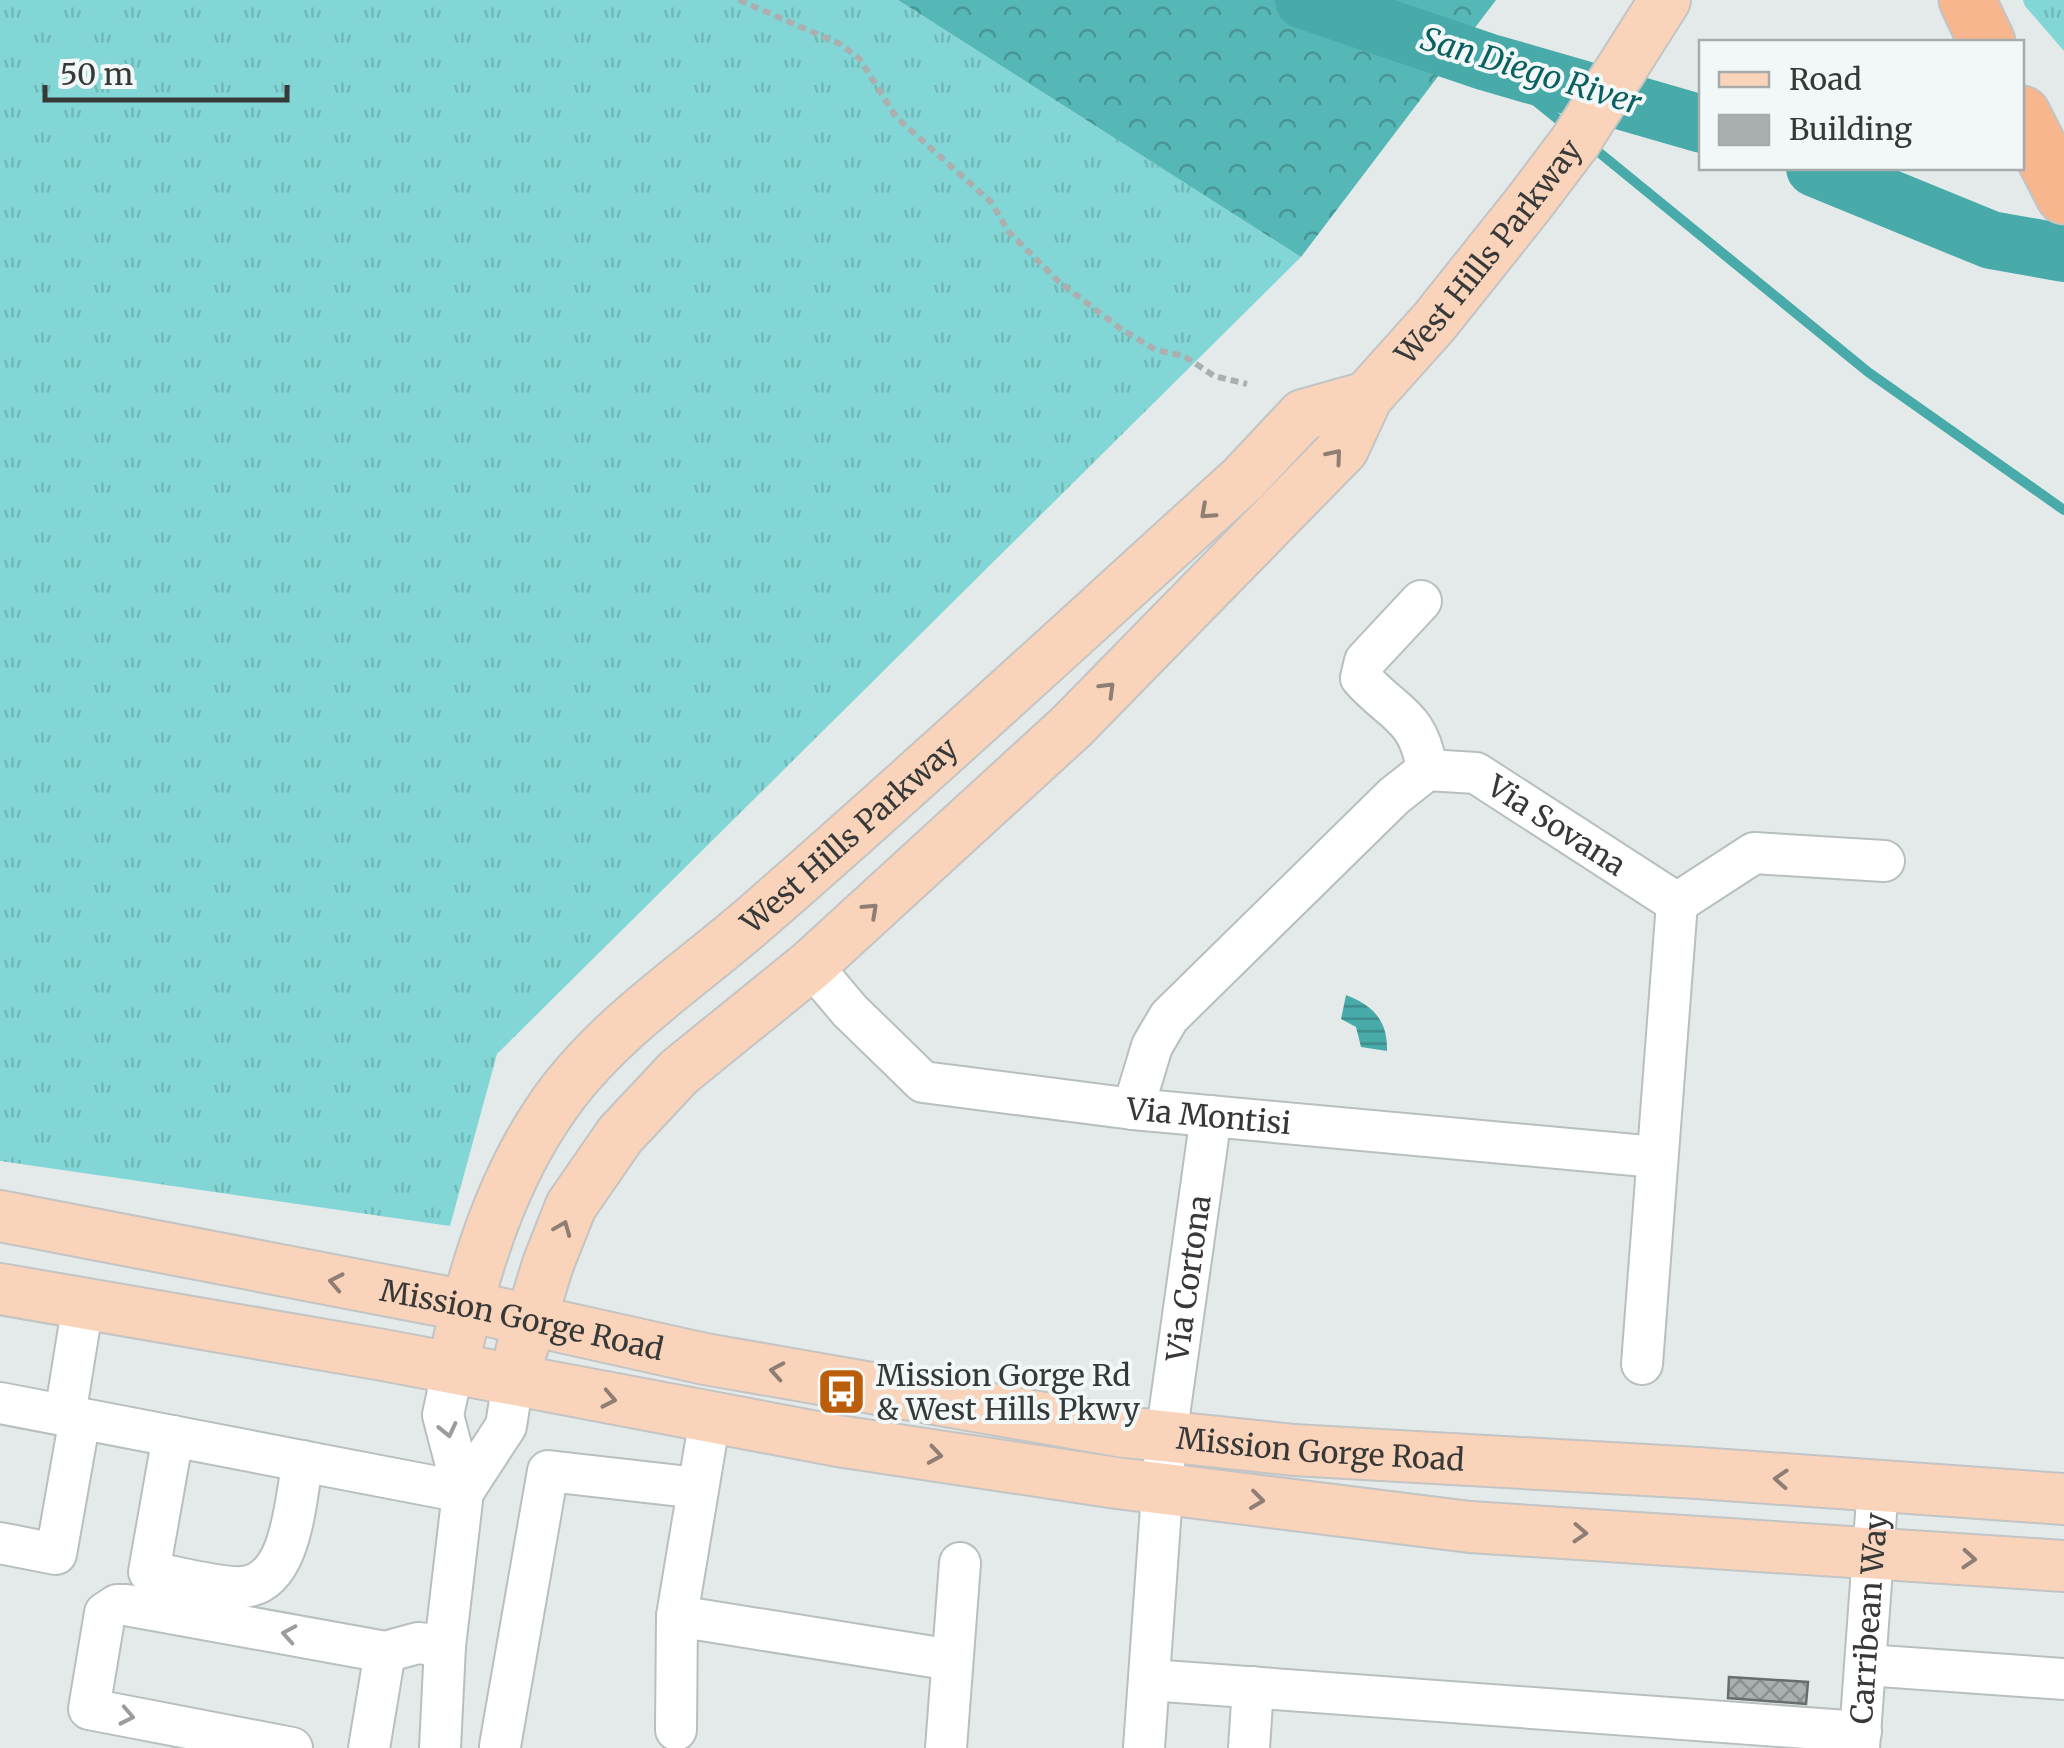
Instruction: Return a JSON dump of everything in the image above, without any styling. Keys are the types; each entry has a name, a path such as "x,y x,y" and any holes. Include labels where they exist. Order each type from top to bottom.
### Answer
{"highway":[{"path":"1968,0 1987,40"},
{"path":"2024,118 2064,196"}],"main road":[{"name":"West Hills Parkway","path":"513,1380 530,1319 571,1206 620,1135 679,1072 811,965 1072,726 1344,449 1366,397 1486,260 1575,142 1665,0"},
{"name":"West Hills Parkway","path":"453,1368 466,1306 492,1224 517,1165 564,1091 630,1021 850,834 1243,479 1303,415 1366,397"},
{"name":"Mission Gorge Road","path":"0,1216 466,1306 706,1358 1166,1438 1294,1450 2064,1499"},
{"name":"Mission Gorge Road","path":"0,1290 453,1368 838,1441 1162,1488 1470,1526 2064,1566"}],"street":[{"path":"1133,1109 1152,1046 1169,1016 1394,796 1427,770 1423,740 1415,728 1361,678 1365,661 1421,601"},
{"name":"Via Sovana","path":"1427,770 1476,773 1676,903"},
{"path":"1642,1364 1676,903 1754,853 1884,862"},
{"name":"Via Montisi","path":"811,965 850,1011 923,1082 1133,1109 1656,1157"},
{"name":"Via Cortona","path":"1144,1748 1166,1438 1211,1116"},
{"path":"0,1543 56,1554 83,1304"},
{"path":"440,1748 445,1646 463,1492 444,1416 453,1368"},
{"path":"463,1492 506,1426 513,1380"},
{"path":"0,1403 463,1492"},
{"path":"676,1730 677,1616 710,1418"},
{"path":"173,1436 149,1572 242,1588 264,1581 283,1556 303,1460"},
{"path":"500,1746 548,1471 698,1488"},
{"name":"Carribean Way","path":"1860,1740 1878,1486"},
{"path":"946,1748 960,1563"},
{"path":"292,1748 90,1709 105,1613 117,1605 126,1605 385,1652 418,1642 445,1646"},
{"path":"677,1616 952,1660"},
{"path":"369,1748 385,1652"},
{"path":"1866,1665 2064,1679"},
{"path":"1150,1680 1253,1687 1604,1731 1860,1740"},
{"path":"1249,1748 1253,1687"}],"path":[{"path":"738,0 840,44 860,58 896,117 991,202 1008,232 1058,280 1121,329 1156,350 1184,356 1214,376 1248,384"}],"green space":[{"path":"0,0 898,0 1301,257 497,1054 450,1226 0,1161"},
{"path":"898,0 1496,0 1301,257"},
{"path":"2023,0 2064,0 2064,51 2025,6"}],"shaded area":[{"path":"1346,995 1377,1016 1385,1031 1387,1051 1361,1047 1356,1027 1341,1019"}],"building":[{"path":"1729,1677 1808,1682 1806,1704 1728,1698"}],"waterway":[{"name":"San Diego River","path":"1304,0 1487,62 1699,123"},
{"path":"1487,62 1569,128"},
{"path":"1590,145 1868,372 2064,510"},
{"name":"San Diego River","path":"1820,170 1991,240 2064,253"}],"place":[{"name":"Mission Gorge Rd & West Hills Pkwy","path":"841,1392"}]}
